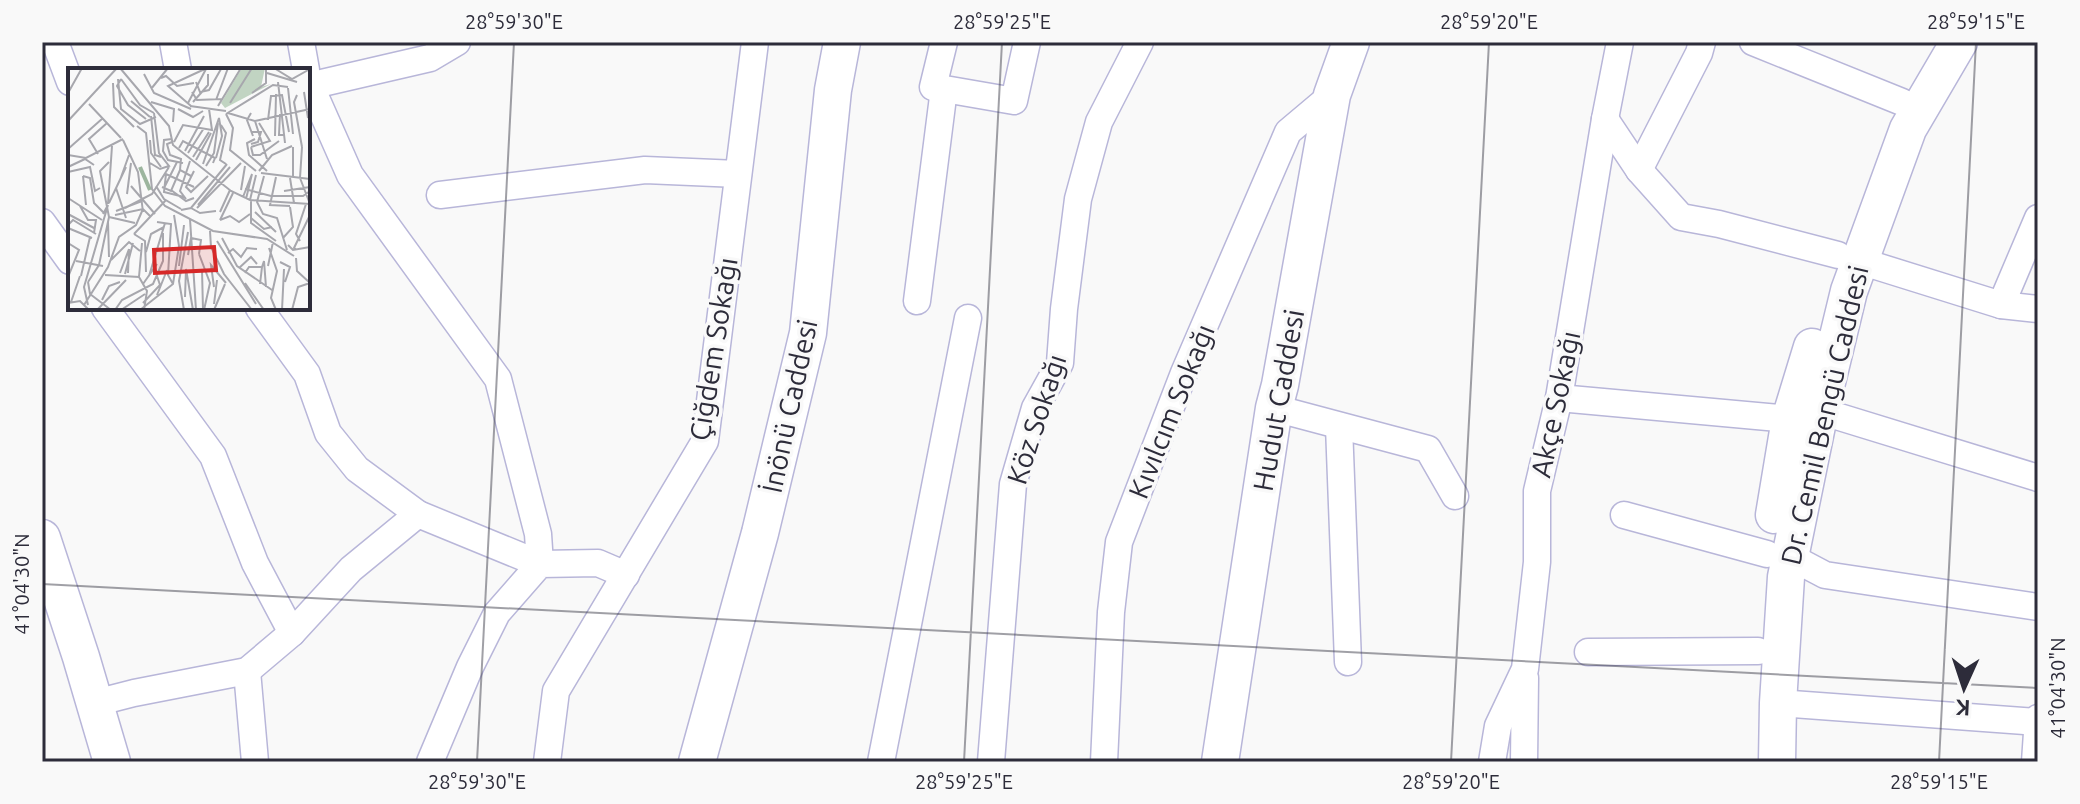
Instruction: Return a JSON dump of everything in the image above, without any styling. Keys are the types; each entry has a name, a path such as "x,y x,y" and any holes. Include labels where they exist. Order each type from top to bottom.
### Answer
{"street":[{"path":"55,42 68,77"},
{"path":"173,42 178,68"},
{"path":"301,42 306,68"},
{"path":"310,83 430,58 457,42"},
{"name":"Çiğdem Sokağı","path":"547,762 556,691 705,441 755,42"},
{"name":"İnönü Caddesi","path":"697,762 760,533 808,333 833,90 842,42"},
{"path":"917,301 944,42"},
{"path":"938,88 1014,101 1027,42"},
{"name":"Köz Sokağı","path":"991,762 1013,484 1035,408 1060,363 1078,199 1099,122 1140,42"},
{"name":"Hudut Caddesi","path":"1220,762 1274,408 1332,95 1351,42"},
{"name":"Akçe Sokağı","path":"1492,762 1498,726 1525,669 1537,562 1537,491 1559,398 1620,42"},
{"path":"1639,170 1702,42"},
{"path":"1753,42 1902,102"},
{"name":"Dr. Cemil Bengü Caddesi","path":"1754,762 1758,651 1805,415 1849,291 1849,258 1870,161 1934,42"},
{"name":"Dr. Cemil Bengü Caddesi","path":"1849,258 1908,129 1959,42"},
{"path":"310,87 350,175 498,379 538,534 540,564 497,613 470,667 430,762"},
{"name":"Kıvılcım Sokağı","path":"1104,762 1111,612 1119,542 1184,373 1288,132 1332,95"},
{"path":"1605,119 1639,170 1681,217 1849,258 2001,305 2038,309"},
{"path":"440,195 645,170 738,174"},
{"path":"2001,305 2038,218"},
{"path":"42,222 68,258"},
{"path":"106,310 213,456 255,563 292,633"},
{"path":"260,310 307,374 328,433 357,469 418,514 540,564 598,563 626,575"},
{"path":"881,762 968,318"},
{"path":"1559,398 1805,415 2038,478"},
{"path":"1274,408 1428,449 1455,496"},
{"path":"1339,426 1348,662"},
{"path":"95,703 247,671 292,633 351,569 418,514"},
{"path":"1624,515 1778,555 1825,575 2038,607"},
{"path":"42,538 112,762"},
{"name":"Dr. Cemil Bengü Caddesi","path":"1777,762 1786,577 1778,555"},
{"path":"42,600 94,762"},
{"path":"1588,652 1758,651"},
{"path":"1524,762 1525,669"},
{"path":"247,671 255,762"},
{"path":"1778,703 2038,720 2035,762"}]}
